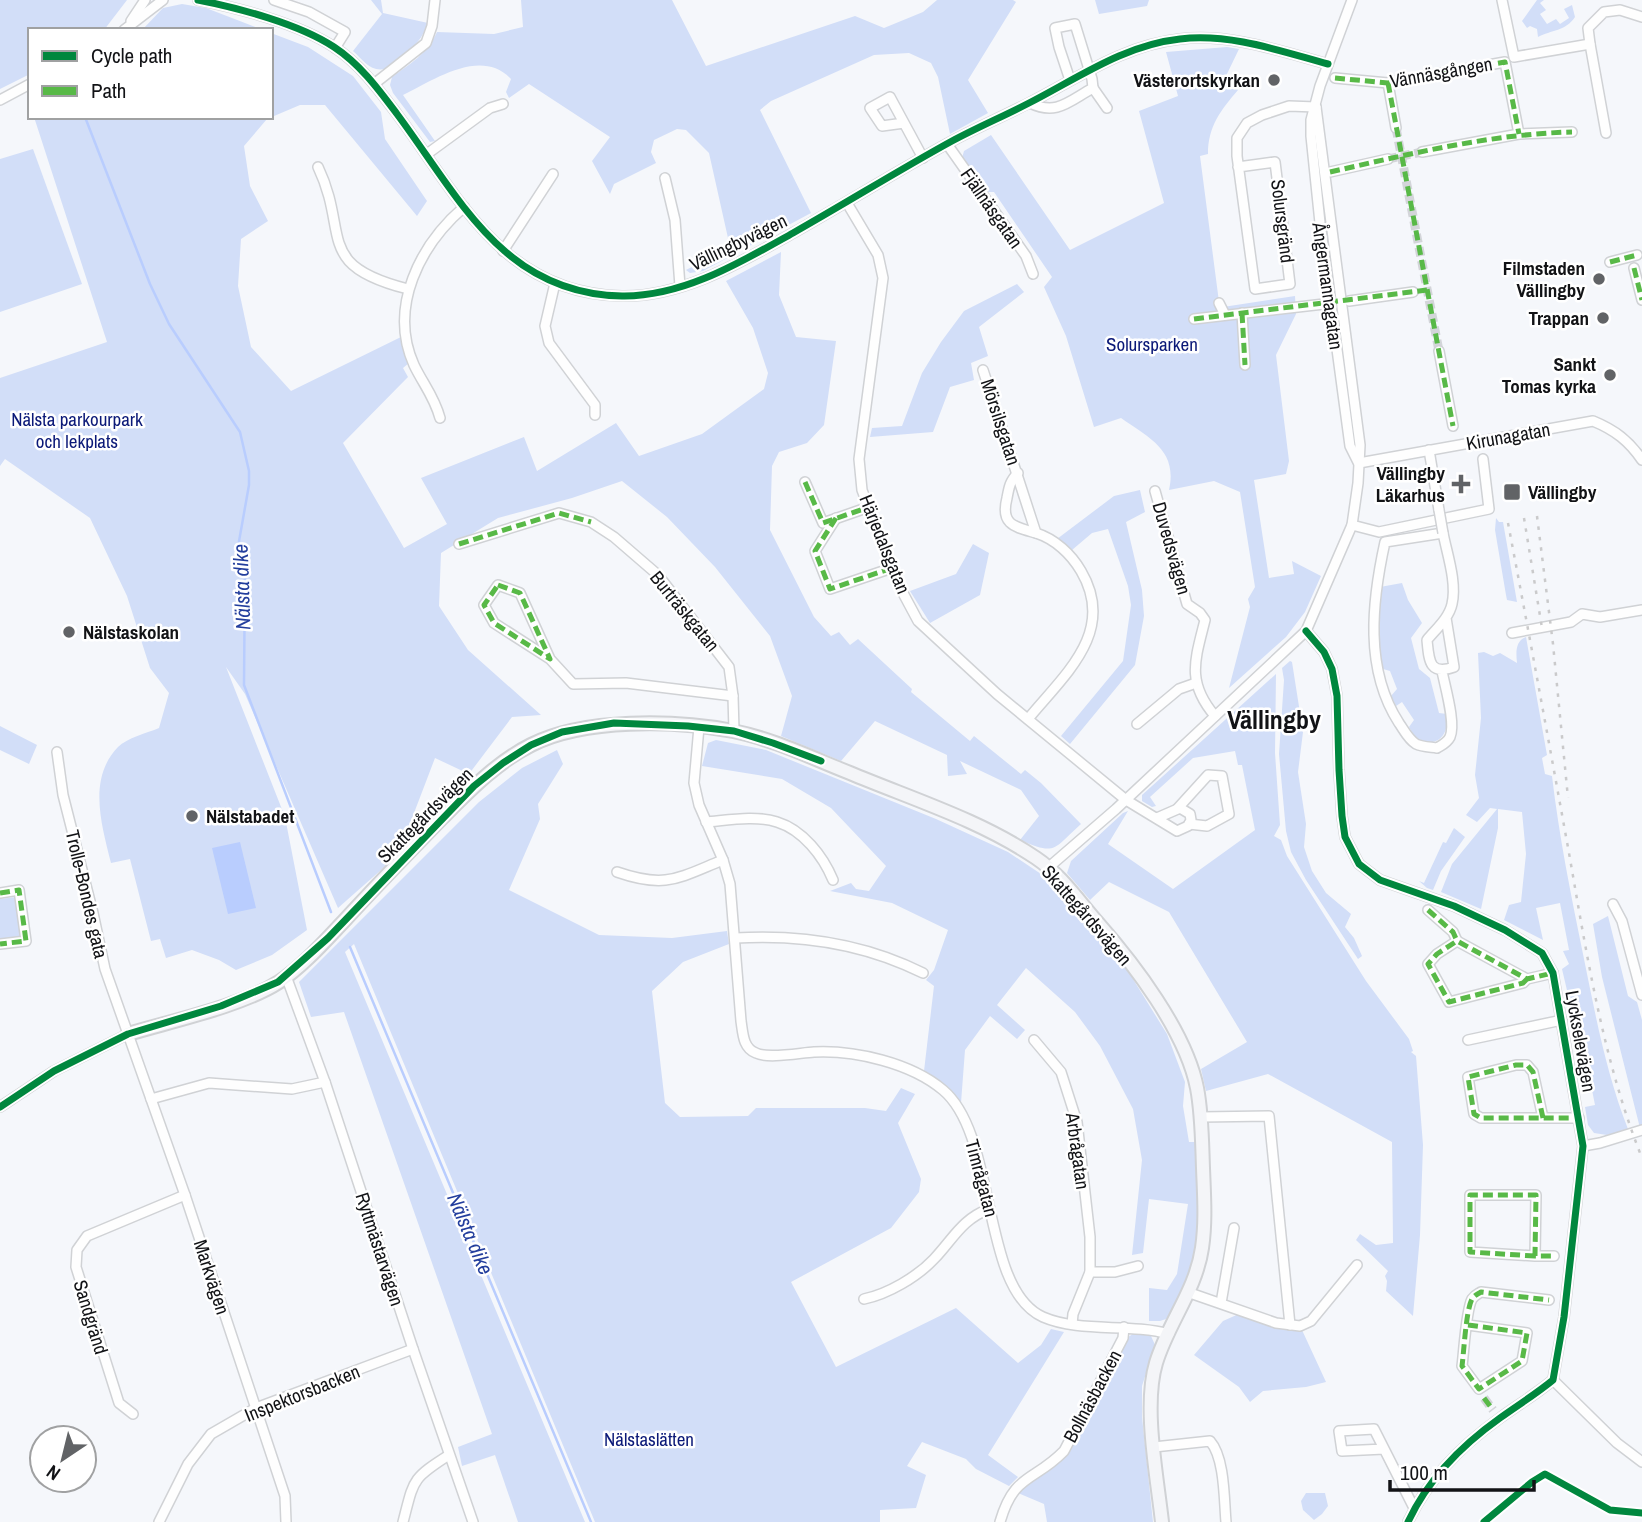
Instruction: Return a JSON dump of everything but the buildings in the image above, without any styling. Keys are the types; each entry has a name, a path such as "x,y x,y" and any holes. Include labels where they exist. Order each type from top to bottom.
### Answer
{"street":[{"path":"126,28 145,0"},
{"path":"126,28 163,0"},
{"name":"Vällingbyvägen","path":"198,0 229,6"},
{"name":"Vällingbyvägen","path":"216,0 311,34 335,48 374,84 464,206 503,251 519,264 555,283 581,292 623,296 656,293 716,274 847,203 947,144 1030,103 1089,69 1151,44 1198,38 1242,41 1328,64"},
{"path":"275,0 309,12 345,32 335,48"},
{"path":"374,84 426,43 432,26 435,0"},
{"name":"Ångermannagatan","path":"1049,867 1126,800 1306,631 1352,525 1360,445 1316,107 1328,64 1352,0"},
{"path":"1502,0 1514,57 1590,44"},
{"path":"1606,133 1588,29 1604,12 1620,10 1634,12 1642,17"},
{"path":"1070,80 1055,28 1075,24 1093,88 1107,108"},
{"name":"Vännäsgången","path":"1335,78 1388,83 1505,62 1519,134"},
{"path":"1388,83 1396,128"},
{"path":"0,100 28,85"},
{"path":"1030,103 1040,108 1055,110 1093,88"},
{"path":"427,154 490,108 503,104"},
{"name":"Solursgränd","path":"1238,167 1275,162 1290,284 1255,289 1238,167 1237,138 1247,123 1262,115 1289,106 1316,107"},
{"path":"904,123 923,158"},
{"path":"1422,152 1519,134 1572,132"},
{"name":"Fjällnäsgatan","path":"947,144 1026,256 1032,274"},
{"path":"1330,172 1388,159"},
{"path":"318,167 328,188 335,234 341,251 353,267 390,285 408,289"},
{"path":"503,251 553,174"},
{"name":"Vällingbyvägen","path":"665,178 675,220 680,286"},
{"name":"Härjedalsgatan","path":"847,203 878,255 883,278 859,459 862,490 892,568 918,621 997,694 1126,800"},
{"path":"440,418 435,400 414,365 406,338 408,289 413,274 434,238 446,222 464,206"},
{"path":"1610,262 1637,255"},
{"path":"1634,268 1642,300"},
{"path":"555,283 545,326 549,343 595,405 595,415"},
{"path":"1349,301 1413,292"},
{"path":"1219,303 1225,315"},
{"path":"1194,319 1324,304"},
{"path":"1242,313 1245,365"},
{"path":"1438,351 1453,426"},
{"name":"Mörsilsgatan","path":"984,370 1036,533"},
{"name":"Kirunagatan","path":"1359,463 1593,421 1616,432 1642,459"},
{"path":"1429,450 1452,583 1452,604 1446,618 1427,640 1429,661 1442,671 1454,667 1446,618"},
{"path":"1352,525 1379,532 1489,509 1483,459"},
{"name":"Mörsilsgatan","path":"1018,473 1011,480 1004,509 1006,518 1013,526 1036,533 1057,544 1077,563 1090,585 1093,607 1088,641 1079,658 1027,719"},
{"path":"805,482 823,523 869,507"},
{"name":"Duvedsvägen","path":"1156,491 1187,604 1200,612 1205,620 1194,666 1196,683"},
{"name":"Burträskgatan","path":"458,544 559,513 591,523 614,537 658,575 729,667 734,731"},
{"path":"836,519 815,551 830,589 892,568"},
{"path":"1442,671 1450,711 1451,733 1448,741 1437,748 1417,745 1409,738 1393,713 1378,670 1373,621 1377,580 1385,542 1443,533"},
{"path":"550,659 520,593 498,585 484,605 494,623 550,659 573,684 626,683 733,696"},
{"path":"1512,633 1571,622 1582,614 1600,617 1642,610"},
{"name":"Lyckselevägen","path":"1306,631 1324,652 1332,669 1338,696 1339,769 1345,837 1359,864 1380,880 1454,906 1505,930 1542,954 1553,973 1583,1146 1553,1380"},
{"path":"1137,724 1179,689 1196,683 1205,704 1215,716"},
{"name":"Skattegårdsvägen","path":"128,1034 221,1006 268,988 286,976 328,937 474,786 531,745 562,732 614,723 734,731 809,757 1001,836 1049,867 1102,928 1152,990 1191,1066 1201,1117 1206,1218 1201,1254 1190,1293 1158,1358 1151,1384 1162,1522"},
{"name":"Timrågatan","path":"699,727 694,783 699,805 723,860 730,884 744,1042 751,1051 762,1056 826,1052 877,1058 930,1080 956,1104 973,1139 989,1209 1012,1286 1024,1304 1042,1316 1072,1324 1147,1328 1169,1334"},
{"name":"Trolle-Bondes gata","path":"58,752 63,795 105,969 128,1034"},
{"path":"1126,800 1177,831 1189,824 1206,826 1229,814 1222,776 1208,775 1178,808 1157,818"},
{"path":"1178,808 1190,814 1189,824"},
{"path":"706,821 776,821 803,837 826,862 833,880"},
{"path":"617,872 642,881 667,882 723,860"},
{"path":"0,893 19,890 26,941 0,944"},
{"path":"1613,904 1622,921 1642,995"},
{"path":"1428,910 1452,932 1457,941 1527,979"},
{"path":"735,938 775,936 833,942 894,958 923,973"},
{"name":"Lyckselevägen","path":"1457,941 1437,954 1428,964 1449,1002 1553,973"},
{"name":"Ryttmästarvägen","path":"286,976 325,1082 412,1349 474,1522"},
{"name":"Lyckselevägen","path":"1468,1040 1562,1020"},
{"path":"0,1107 54,1071 128,1034"},
{"name":"Markvägen","path":"128,1034 185,1195 285,1496 286,1522"},
{"name":"Arbrågatan","path":"1034,1040 1061,1072 1077,1122 1090,1237 1090,1272 1073,1314 1072,1324"},
{"name":"Lyckselevägen","path":"1544,1118 1533,1072 1527,1065 1516,1065 1468,1077 1474,1114 1481,1118 1544,1118 1579,1118"},
{"path":"151,1099 209,1083 292,1089 325,1082"},
{"path":"1201,1117 1269,1116 1290,1325"},
{"path":"1583,1146 1642,1130"},
{"name":"Sandgränd","path":"133,1414 119,1403 76,1267 77,1250 87,1236 185,1195"},
{"path":"1535,1256 1536,1195 1470,1195 1470,1252 1535,1256 1554,1256"},
{"path":"864,1300 876,1297 916,1275 932,1261 968,1219 989,1209"},
{"path":"1221,1303 1234,1228"},
{"path":"1190,1293 1276,1323 1300,1326 1311,1321 1357,1265"},
{"path":"1090,1272 1115,1272 1138,1266"},
{"path":"1468,1325 1527,1333 1522,1361 1479,1389 1462,1366 1471,1302 1474,1296 1481,1292 1549,1300"},
{"name":"Bollnäsbacken","path":"1000,1522 1011,1492 1064,1451 1123,1338 1124,1327"},
{"name":"Inspektorsbacken","path":"159,1522 188,1464 211,1434 256,1408 412,1349"},
{"path":"1408,1522 1414,1508 1465,1445 1553,1380 1617,1443 1642,1462"},
{"path":"1384,1449 1342,1451 1339,1432 1374,1429 1414,1508"},
{"path":"1154,1447 1210,1441 1217,1449 1220,1460 1226,1522"},
{"path":"403,1522 414,1482 426,1469 449,1455"}],"green space":[{"path":"0,0 127,0 106,28 28,28 28,75 0,89"},
{"path":"371,0 381,0 383,13 428,23 416,44 385,69 371,67 353,51 382,14"},
{"path":"521,0 672,0 706,66 855,16 884,28 923,12 937,0 1016,2 968,80 988,113 950,134 938,77 931,63 909,53 874,55 771,101 760,110 811,213 703,271 690,273 686,270 730,247 709,153 686,130 677,129 654,140 651,152 656,163 614,184 610,194 592,161 610,137 529,84 509,98 506,92 511,79 499,70 486,66 457,69 403,95 435,141 430,142 393,93 390,85 392,77 423,53 437,32 494,34 523,27"},
{"path":"1095,0 1149,0 1147,6 1099,14"},
{"path":"1537,0 1544,0 1540,3 1546,10 1540,14 1547,24 1556,19 1560,24 1569,18 1564,9 1572,5 1575,17 1563,28 1538,37 1537,29 1530,26 1527,28 1522,21"},
{"path":"182,4 206,8 258,28 144,28 163,8"},
{"path":"273,34 308,47 353,76 381,112 385,139 427,201 417,216 325,105 300,105 273,116"},
{"name":"Solursparken","path":"1227,47 1239,49 1226,76 1238,90 1217,119 1210,135 1208,154 1200,156 1219,302 1223,307 1295,296 1296,314 1276,355 1289,461 1286,474 1254,480 1269,578 1294,574 1292,561 1321,576 1305,612 1286,637 1229,688 1250,607 1248,599 1255,587 1240,492 1214,481 1169,490 1169,465 1165,455 1151,439 1121,418 1094,427 1066,336 1044,287 1052,277 994,192 985,192 962,158 964,151 991,135 1070,250 1164,203 1139,111 1178,96 1166,52"},
{"name":"Nälsta parkourpark och lekplats","path":"35,119 267,119 244,146 250,186 268,221 241,239 238,286 251,347 291,391 403,336 409,363 403,368 408,377 343,443 404,548 447,524 421,478 524,437 537,471 616,423 639,456 702,434 764,389 768,373 753,328 726,281 781,252 779,295 796,337 836,341 824,425 807,443 779,452 772,466 770,530 814,617 831,636 839,632 850,645 858,639 912,689 911,692 970,741 974,736 1021,774 1025,770 1081,824 1059,844 1048,849 1020,840 1039,816 1021,790 960,761 967,774 948,776 947,755 875,721 841,761 781,736 792,696 770,636 715,567 667,517 622,481 498,518 441,553 439,606 468,650 541,715 512,717 469,774 435,758 398,855 338,908 245,694 226,667 285,817 307,930 272,955 236,970 192,950 166,958 160,939 151,941 130,859 111,863 101,818 100,788 108,760 118,747 132,738 159,728 169,693 150,668 127,596 90,518 5,459 0,466 0,378 107,342"},
{"path":"33,149 82,284 0,312 0,159"},
{"path":"1017,284 1024,292 979,327 988,356 971,363 974,380 950,387 933,432 870,437 872,428 902,426 922,373 964,311"},
{"path":"1140,490 1145,512 1126,522 1142,590 1144,616 1135,665 1070,744 1061,736 1123,661 1131,605 1128,586 1108,529 1092,533 1072,550 1057,539 1114,496"},
{"path":"1496,518 1503,522 1517,602 1507,600 1495,530"},
{"path":"973,544 989,553 980,595 930,623 910,591 956,574"},
{"path":"1402,583 1408,600 1422,623 1411,638 1419,669 1430,678 1439,713 1447,714 1446,728 1437,741 1417,741 1409,727 1414,720 1402,702 1396,706 1391,696 1397,689 1390,671 1383,669 1377,638 1380,587"},
{"path":"1526,637 1547,755 1542,758 1545,774 1552,776 1566,865 1597,1021 1613,1086 1628,1129 1607,1135 1594,1133 1588,1125 1585,1107 1595,1105 1591,1085 1581,1085 1580,1080 1573,1016 1562,969 1569,964 1563,951 1569,950 1560,903 1536,908 1543,940 1504,920 1509,905 1521,902 1526,854 1522,812 1498,809 1498,828 1481,909 1441,892 1452,864 1497,809 1490,808 1477,822 1466,815 1479,798 1475,775 1481,718 1478,653 1484,652 1493,656 1500,653 1517,663 1518,644"},
{"path":"1290,661 1303,732 1298,772 1306,824 1304,847 1312,871 1326,893 1351,914 1345,927 1354,938 1362,956 1358,959 1306,880 1291,852 1286,831 1279,754 1284,680 1282,668"},
{"path":"1276,674 1275,753 1280,825 1274,836 1281,840 1287,856 1366,981 1409,1039 1413,1051 1411,1052 1416,1056 1423,1145 1420,1235 1413,1316 1386,1291 1385,1276 1388,1271 1356,1240 1360,1234 1376,1245 1393,1243 1392,1142 1268,1074 1206,1091 1201,1069 1247,1042 1169,912 1109,882 1090,900 1067,873 1071,861 1128,811 1108,844 1173,889 1255,830 1242,765 1238,765 1235,751 1193,758 1150,797 1156,806 1152,807 1142,801 1142,795"},
{"path":"0,726 37,745 29,764 0,750"},
{"path":"716,740 766,750 936,819 1008,852 1047,878 1128,971 1167,1034 1185,1082 1183,1106 1189,1142 1195,1142 1199,1211 1194,1256 1179,1299 1166,1319 1149,1321 1149,1288 1167,1290 1177,1274 1188,1204 1149,1199 1143,1253 1132,1255 1142,1160 1133,1109 1100,1046 1075,1012 1026,968 997,1005 1025,1030 1017,1039 990,1016 965,1050 961,1103 943,1084 924,1071 934,986 926,980 934,970 948,930 892,903 830,891 851,883 856,889 869,891 886,866 831,808 782,779 702,766 708,743"},
{"name":"Nälstaslätten","path":"557,750 563,764 538,804 540,819 509,890 599,935 672,938 727,931 729,944 683,962 652,991 665,1103 680,1117 748,1116 756,1108 865,1108 886,1111 901,1088 915,1094 898,1123 921,1179 919,1192 891,1228 791,1282 836,1367 956,1308 1018,1363 1041,1345 1051,1329 1064,1332 988,1455 1018,1477 1009,1486 976,1469 966,1459 922,1442 907,1466 926,1475 916,1508 880,1510 880,1522 595,1522 354,944 345,952 585,1522 518,1522 495,1455 462,1466 458,1447 492,1434 344,1012 311,1017 299,982 479,802 522,768"},
{"path":"1454,828 1465,837 1441,871 1433,890 1427,888 1419,881 1424,883 1443,842 1446,843"},
{"path":"16,897 23,938 0,941 0,899"},
{"path":"1608,916 1628,996 1637,1002 1642,1020 1640,1128 1602,977 1593,924"},
{"path":"1241,1313 1302,1330 1326,1382 1306,1387 1263,1391 1250,1402 1239,1387 1194,1355 1223,1321"},
{"path":"1134,1333 1151,1336 1155,1345 1142,1386 1142,1417 1153,1522 1047,1522 1044,1504 1018,1493 1066,1456 1127,1338"},
{"path":"1306,1493 1325,1493 1328,1506 1314,1520 1303,1510 1301,1501"}],"water":[{"path":"240,842 256,908 228,914 212,848"}],"waterway":[{"name":"Nälsta dike","path":"86,119 150,284 169,324 240,432 249,471 238,547 245,562 244,685 331,912"},
{"name":"Nälsta dike","path":"350,947 591,1522"}],"tunnel":[{"path":"1396,128 1439,351"},
{"path":"1388,159 1422,152"},
{"path":"1484,1398 1493,1410"}],"railway":[{"path":"1537,516 1568,798"},
{"path":"1524,518 1542,628"},
{"path":"1508,523 1598,1007 1628,1121 1642,1158"}],"marked path":[{"path":"1335,78 1388,83 1505,62 1519,134"},
{"path":"1388,83 1453,426"},
{"path":"1330,172 1480,141 1572,132"},
{"path":"1610,262 1637,255"},
{"path":"1634,268 1642,300"},
{"path":"1194,319 1427,290"},
{"path":"1242,313 1245,365"},
{"path":"805,482 823,523 869,507"},
{"path":"459,544 559,513 591,522"},
{"path":"836,518 815,551 830,589 892,568"},
{"path":"498,585 520,593 550,659 494,623 484,605 498,585"},
{"path":"0,893 19,890 26,941 0,944"},
{"path":"1428,910 1453,932 1457,941"},
{"path":"1527,979 1523,983 1449,1002 1428,964 1437,954 1457,941 1527,979 1553,973"},
{"path":"1543,1118 1533,1072 1527,1065 1516,1065 1468,1077 1474,1114 1481,1118 1579,1118"},
{"path":"1535,1256 1470,1252 1470,1195 1536,1195 1535,1256 1554,1256"},
{"path":"1468,1325 1527,1333 1522,1361 1479,1389 1462,1366 1468,1312 1473,1298 1481,1292 1549,1300"},
{"path":"1484,1398 1493,1410"}],"cycle path":[{"path":"198,0 250,12 286,24 334,47 368,78 464,208 488,235 515,259 545,278 581,291 622,296 667,291 732,266 952,141 1102,64 1140,48 1180,39 1217,39 1255,44 1328,64"},
{"path":"1306,631 1324,652 1332,669 1337,696 1342,816 1345,837 1359,864 1380,880 1454,906 1505,930 1542,953 1553,973 1583,1146 1564,1317 1553,1380 1459,1451 1425,1491 1408,1522"},
{"path":"0,1107 54,1071 128,1034 221,1006 278,982 328,938 474,786 531,745 562,732 614,723 688,726 734,731 821,761"},
{"path":"1484,1522 1545,1474 1610,1510 1642,1513"}],"place":[{"name":"Västerortskyrkan","path":"1274,80"},
{"name":"Filmstaden Vällingby","path":"1599,279"},
{"name":"Trappan","path":"1603,318"},
{"name":"Sankt Tomas kyrka","path":"1610,375"},
{"name":"Vällingby Läkarhus","path":"1461,484"},
{"name":"Vällingby","path":"1512,492"},
{"name":"Nälstaskolan","path":"69,632"},
{"name":"Nälstabadet","path":"192,816"}],"district":[{"name":"Vällingby","path":"1274,720"}]}
